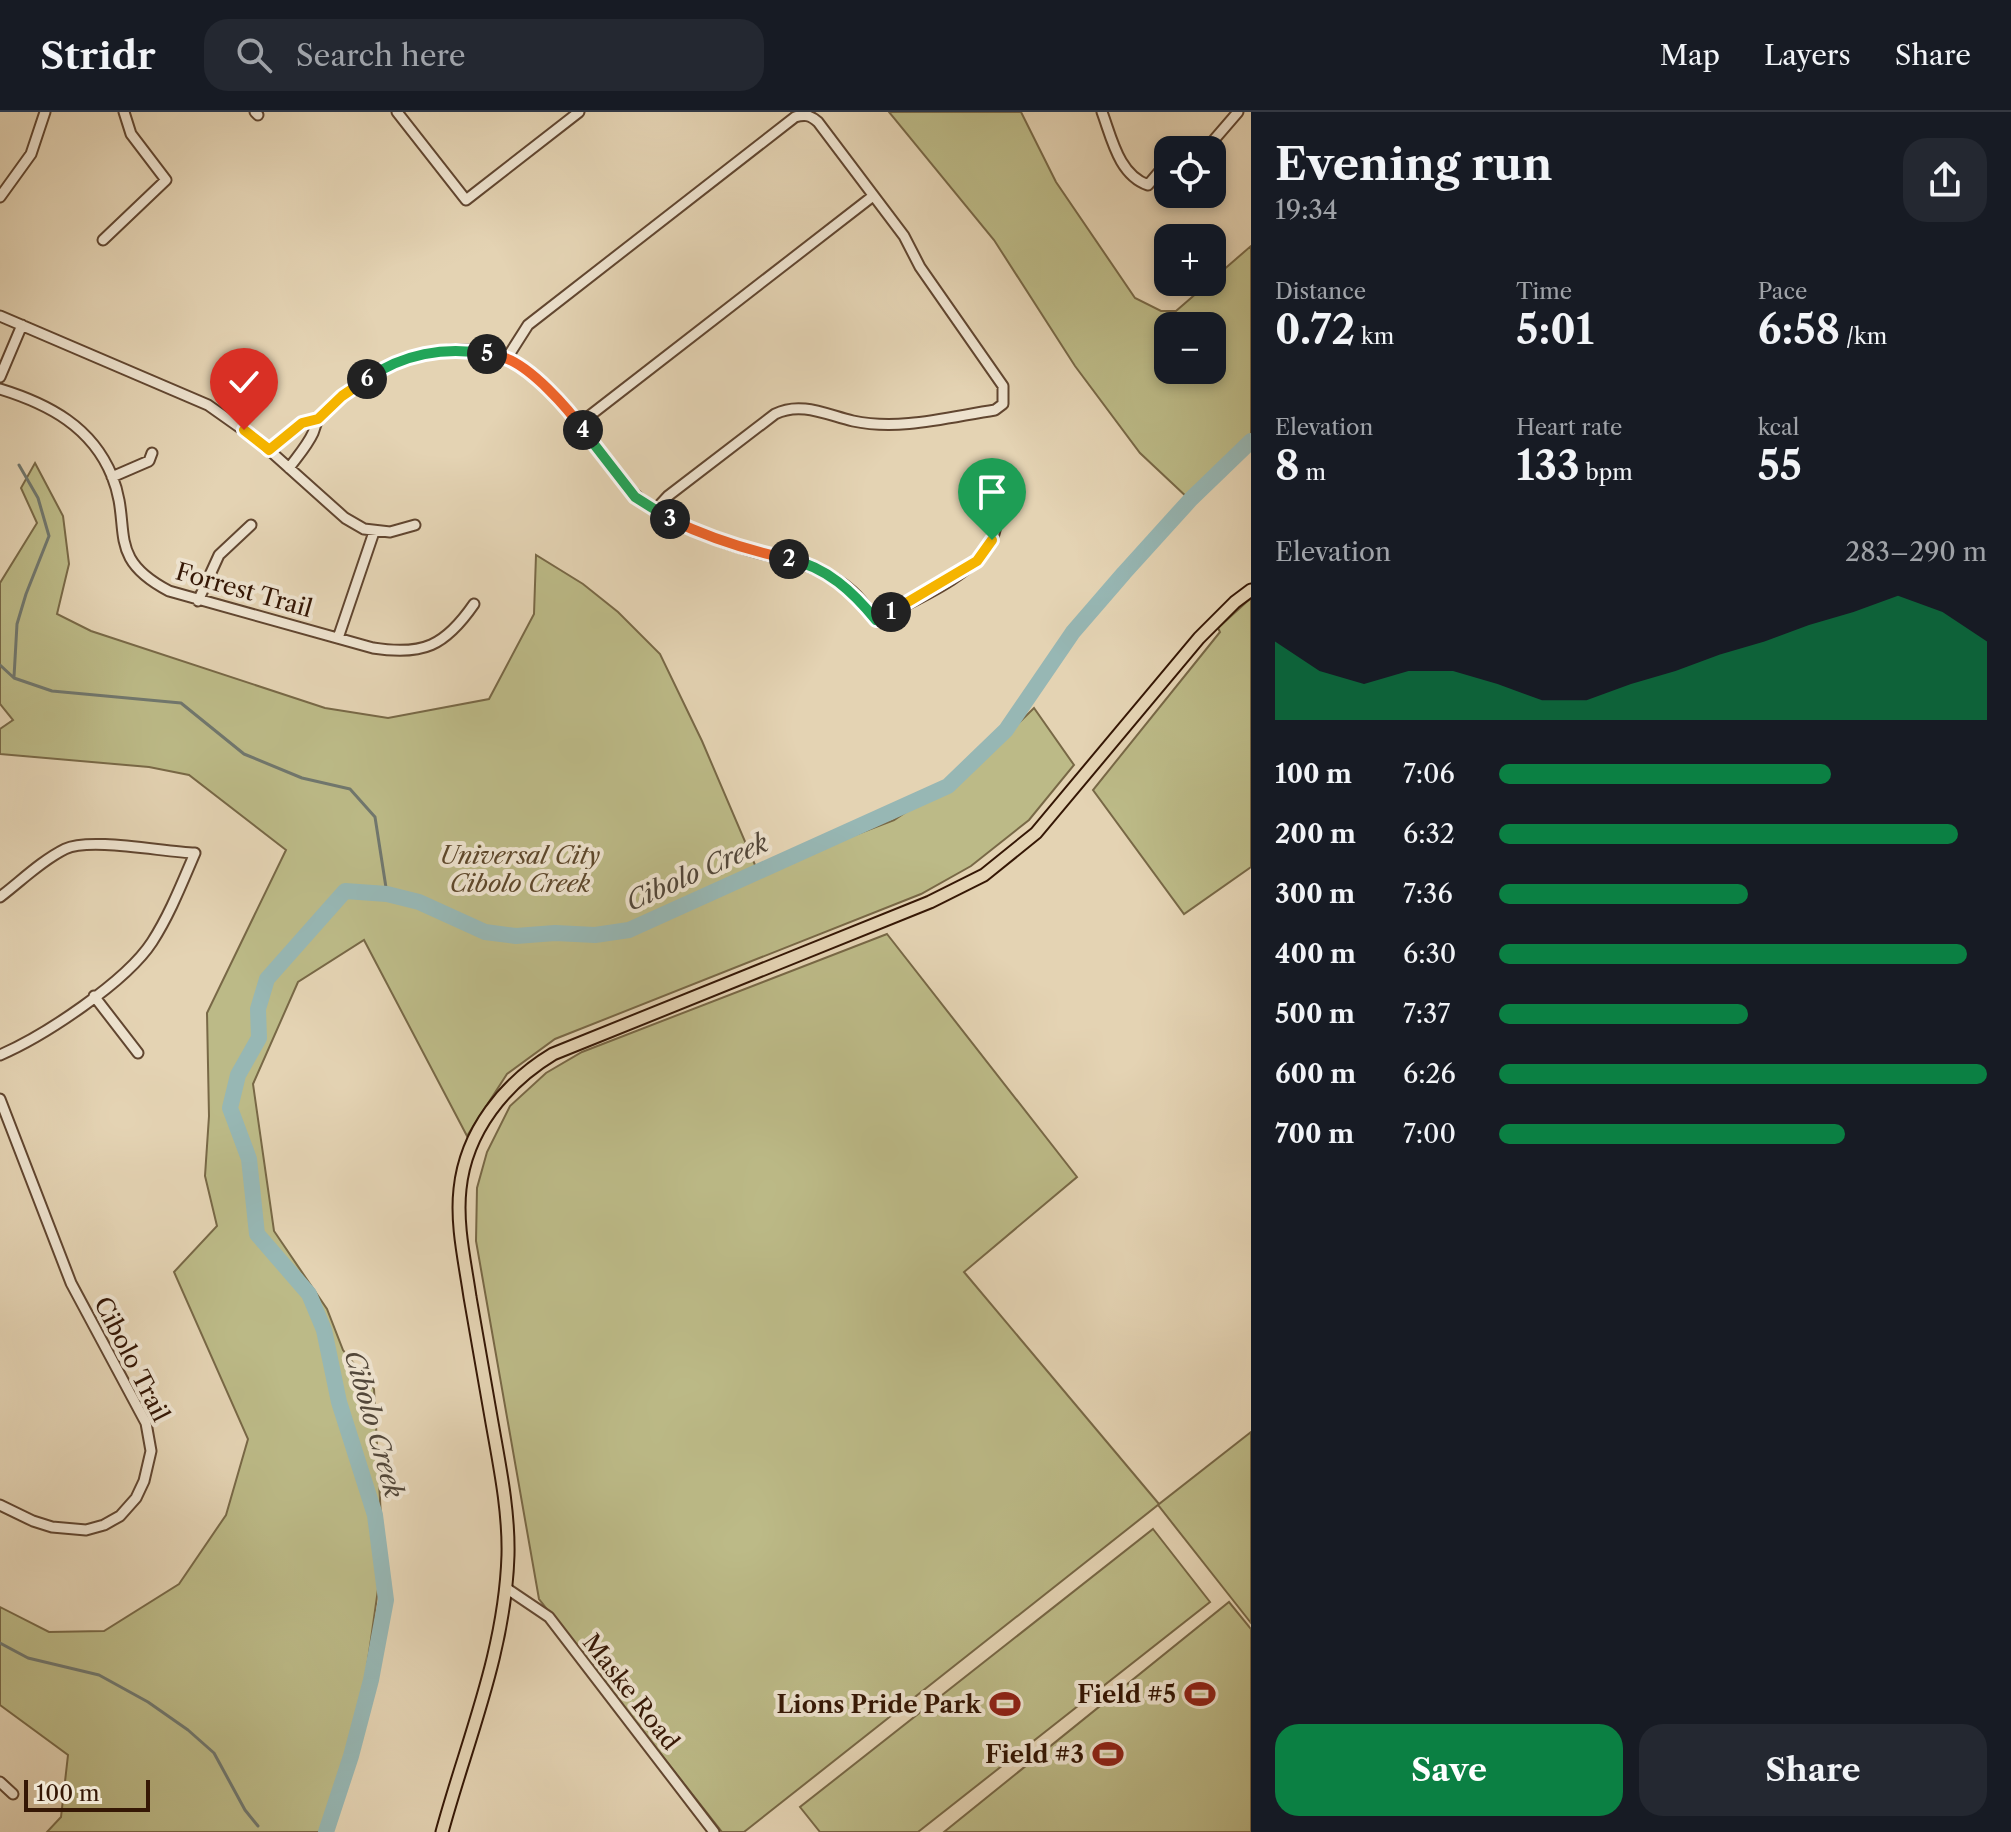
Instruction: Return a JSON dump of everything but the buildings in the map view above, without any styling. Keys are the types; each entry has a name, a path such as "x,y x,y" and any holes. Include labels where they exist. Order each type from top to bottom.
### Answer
{"main road":[{"path":"442,1832 491,1673 506,1588 508,1538 503,1486 464,1259 459,1211 467,1156 489,1113 520,1076 553,1054 930,902 984,875 1036,833 1199,638 1251,590"}],"street":[{"path":"0,197 31,154 45,112"},
{"path":"103,240 166,180 131,134 124,112"},
{"path":"397,112 466,200 579,112"},
{"path":"1102,112 1126,170 1135,180 1148,185 1154,178"},
{"path":"1218,136 1238,112"},
{"path":"507,358 528,325 795,117 812,116 818,122 904,236 920,267 1003,386 1007,406 887,426 798,407 787,408 679,487 655,510"},
{"path":"579,424 873,196"},
{"path":"0,316 199,400 269,450 345,518 364,529 390,532 415,525"},
{"path":"0,377 22,325"},
{"path":"289,468 312,435 318,419 342,396 379,370 408,358 431,351 455,350 507,358 554,396 635,497 655,510 703,536 798,561 825,573 853,592 876,620 977,561 992,540 998,504"},
{"name":"Forrest Trail","path":"0,389 64,415 88,436 112,477 122,539 132,561 154,584 198,601 395,652 430,648 463,619 474,604"},
{"path":"269,450 302,423 318,419"},
{"path":"112,477 149,461 152,453"},
{"path":"198,601 219,555 251,525"},
{"path":"338,638 374,532"},
{"path":"0,897 49,859 68,848 88,843 195,853 168,914 150,945 122,975 54,1027 0,1055"},
{"path":"94,996 138,1053"},
{"name":"Cibolo Trail","path":"0,1099 71,1283 146,1423 151,1451 144,1481 136,1498 120,1516 104,1525 86,1530 52,1527 0,1505"},
{"name":"Maske Road","path":"506,1588 549,1617 714,1832"},
{"path":"0,1782 13,1794"}],"green space":[{"path":"889,112 1021,112 1056,182 1135,298 1161,311 1176,311 1193,296 1226,296 1226,268 1251,246 1251,434 1209,475 1190,500 1140,453 1075,366 994,240"},
{"name":"Universal City Cibolo Creek","path":"35,463 63,516 69,564 57,614 91,631 325,708 388,718 489,699 534,614 536,555 583,584 618,612 660,654 702,741 758,872 894,820 977,764 1034,708 1074,765 1029,820 971,866 921,894 555,1039 507,1074 467,1136 364,940 298,982 253,1084 274,1231 327,1309 343,1350 374,1389 383,1554 353,1767 331,1832 47,1832 61,1817 68,1755 0,1705 0,1607 49,1632 104,1631 179,1584 226,1515 248,1439 174,1272 217,1226 205,1176 209,1116 207,1013 286,850 189,775 149,767 0,754 0,729 13,720 0,704 0,583 37,523 21,488"},
{"path":"1251,598 1251,867 1184,914 1093,790 1220,632 1218,628"},
{"path":"887,934 1077,1177 964,1272 1159,1504 1251,1432 1251,1623 1158,1505 744,1832 722,1832 539,1599 476,1241 477,1188 487,1152 510,1106 546,1073 582,1052"},
{"name":"Lions Pride Park","path":"1153,1529 1210,1602 918,1832 820,1832 800,1807"},
{"path":"1229,1602 1251,1629 1251,1832 944,1832"}],"waterway":[{"name":"Cibolo Creek","path":"326,1832 371,1680 386,1600 375,1515 339,1402 324,1330 309,1294 257,1234 249,1159 230,1108 238,1075 259,1038 258,1009 267,979 345,891 387,894 419,902 485,932 516,936 555,933 595,935 629,930 948,786 1006,730 1073,632 1124,573 1191,499 1251,441"},
{"path":"14,677 17,624 49,536 38,498 19,465"},
{"path":"0,665 14,678 52,691 181,703 244,754 302,778 350,789 375,817 387,894"},
{"path":"0,1643 28,1658 99,1675 148,1702 188,1730 214,1753 245,1810 258,1826"}],"place":[{"name":"Field #5","path":"1200,1694"},
{"name":"Lions Pride Park","path":"1005,1704"},
{"name":"Field #3","path":"1108,1754"}],"route":[{"path":"244,430 269,450 302,423 318,419 342,396 379,370 431,351 481,353 507,358 554,396 635,497 703,536 798,561 825,573 853,592 876,620 977,561 992,540"}]}
